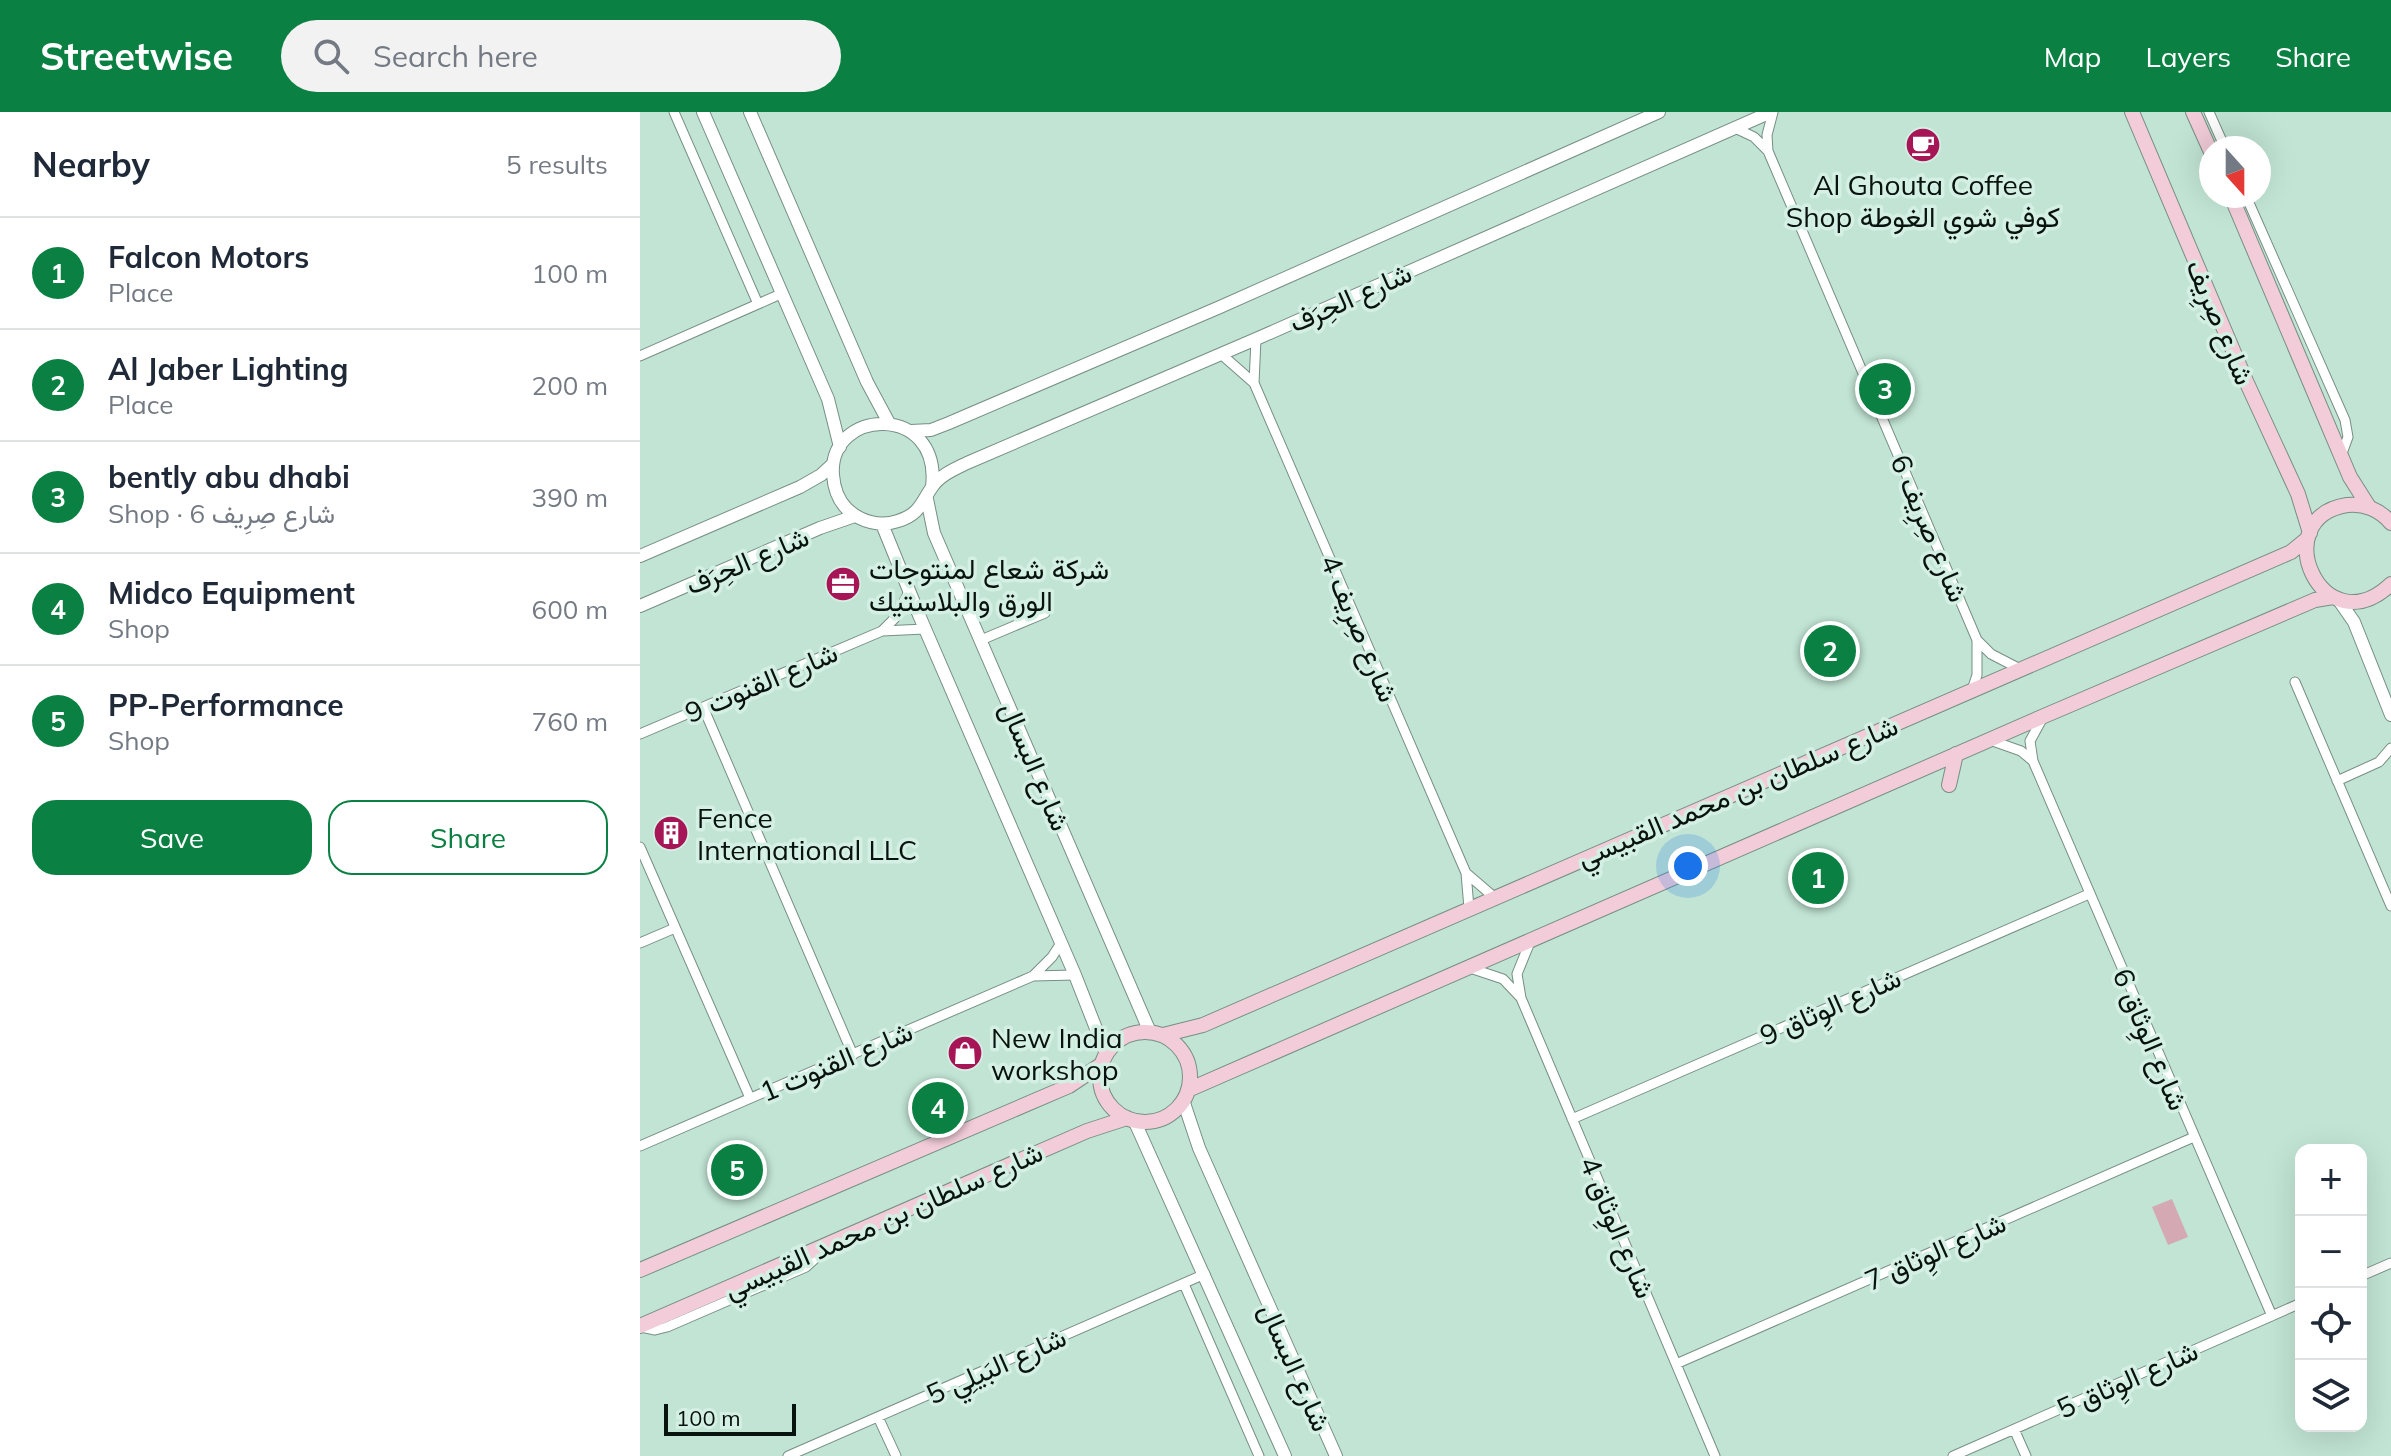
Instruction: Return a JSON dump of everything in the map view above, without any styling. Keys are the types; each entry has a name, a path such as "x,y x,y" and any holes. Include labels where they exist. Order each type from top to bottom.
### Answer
{"main road":[{"name":"شارع صِرِيف","path":"2132,112 2246,381 2298,494 2309,536 2307,566 2322,589 2336,598"},
{"path":"2193,112 2204,136"},
{"name":"شارع صِرِيف","path":"2236,208 2353,484 2372,508 2391,523"},
{"name":"شارع سلطان بن محمد القبيسي","path":"1156,1033 1203,1025 2291,552 2309,536 2316,523 2334,509 2345,505 2372,508"},
{"name":"شارع سلطان بن محمد القبيسي","path":"1186,1095 1467,967 2315,600 2336,598 2361,601 2373,597 2391,584"},
{"path":"1949,785 1956,754"},
{"path":"1156,1033 1177,1044 1186,1058 1190,1074 1186,1095 1165,1117 1153,1121 1131,1119 1112,1107 1105,1097 1101,1086 1104,1059 1123,1037 1156,1033"},
{"name":"شارع سلطان بن محمد القبيسي","path":"640,1270 1069,1086 1104,1059"},
{"name":"شارع سلطان بن محمد القبيسي","path":"640,1326 1087,1131 1131,1119"}],"street":[{"path":"674,112 758,304"},
{"path":"703,112 828,399 840,447"},
{"path":"750,112 867,382 889,423"},
{"name":"شارع الحِرَف","path":"911,431 931,430 978,411 1659,112"},
{"path":"1768,151 1768,127 1772,112"},
{"name":"شارع الحِرَف","path":"929,493 947,473 967,463 1772,112"},
{"path":"2209,112 2220,136"},
{"path":"1735,128 1754,137 1768,151"},
{"name":"شارع صِرِيف 6","path":"1768,151 1977,640 1977,675 1972,690"},
{"path":"2251,208 2347,425 2347,444 2341,456"},
{"path":"640,356 783,293"},
{"name":"شارع صِرِيف 4","path":"1254,383 1256,339"},
{"name":"شارع صِرِيف 4","path":"1221,354 1254,383 1466,873 1469,908"},
{"path":"877,423 889,423 911,431 923,442 931,456 934,471 929,493 908,518 882,524 855,516 836,493 833,464 840,447 856,431 877,423"},
{"name":"شارع الحِرَف","path":"640,556 800,487 833,464"},
{"name":"شارع البسال","path":"929,493 934,533 1156,1033"},
{"path":"2372,508 2391,514"},
{"name":"شارع الحِرَف","path":"640,606 820,528 855,516"},
{"name":"شارع البسال","path":"882,524 1075,975 1104,1059"},
{"path":"882,631 895,618 909,592"},
{"path":"2336,598 2354,622 2391,715"},
{"path":"981,640 1045,613"},
{"name":"شارع القنوت 9","path":"640,734 882,631 925,629"},
{"path":"1977,640 1991,654 2020,669"},
{"path":"2295,682 2391,906"},
{"path":"703,707 853,1055"},
{"path":"2033,761 2030,741 2044,716"},
{"path":"1990,740 2021,751 2033,761"},
{"path":"2337,781 2379,762 2391,748"},
{"name":"شارع الوِثاق 6","path":"2033,761 2272,1316"},
{"path":"2379,762 2391,763"},
{"path":"640,847 750,1098"},
{"name":"شارع صِرِيف 4","path":"1466,873 1494,897"},
{"name":"شارع الوِثاق 9","path":"1572,1119 2089,894"},
{"path":"640,943 675,928"},
{"name":"شارع الوِثاق 4","path":"1532,939 1517,974 1521,998 1715,1456"},
{"name":"شارع القنوت 1","path":"640,1146 1033,976 1061,943"},
{"name":"شارع الوِثاق 4","path":"1467,967 1503,979 1521,998"},
{"name":"شارع القنوت 1","path":"1033,976 1075,975"},
{"name":"شارع البسال","path":"1186,1095 1199,1148 1336,1456"},
{"name":"شارع البسال","path":"1131,1119 1205,1274 1285,1456"},
{"name":"شارع الوِثاق 7","path":"1676,1364 2194,1137"},
{"path":"2367,1273 2391,1263"},
{"name":"شارع البَيلِي 5","path":"788,1456 1205,1274"},
{"path":"1184,1284 1259,1456"},
{"name":"شارع الوِثاق 5","path":"1953,1456 2295,1306"},
{"path":"878,1417 896,1456"},
{"path":"2014,1429 2026,1456"}],"shaded area":[{"path":"640,112 2391,112 2391,1456 640,1456"},
{"path":"2172,1199 2188,1237 2168,1245 2152,1207"}],"place":[{"name":"Al Ghouta Coffee Shop كوفي شوي الغوطة","path":"1923,145"},
{"name":"bently abu dhabi","path":"1885,389"},
{"name":"شركة شعاع لمنتوجات الورق والبلاستيك","path":"843,584"},
{"name":"Al Jaber Lighting","path":"1830,651"},
{"name":"Fence International LLC","path":"671,833"},
{"name":"Falcon Motors","path":"1818,878"},
{"name":"New India workshop","path":"965,1053"},
{"name":"Midco Equipment","path":"938,1108"},
{"name":"PP-Performance","path":"737,1170"}]}
